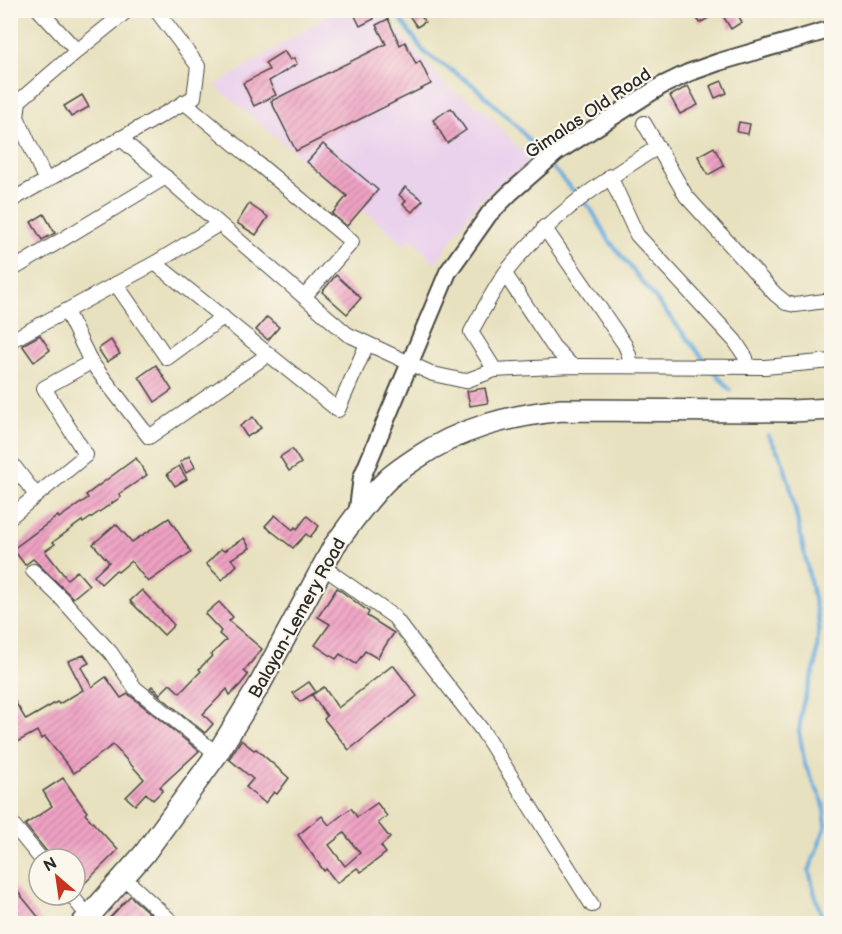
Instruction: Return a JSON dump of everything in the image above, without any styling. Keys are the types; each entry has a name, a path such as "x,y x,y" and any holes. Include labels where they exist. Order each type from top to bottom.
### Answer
{"main road":[{"name":"Balayan-Lemery Road","path":"85,920 144,854 217,754 260,684 334,546 391,477 425,452 460,434 500,420 562,410 791,411 831,409"}],"street":[{"path":"39,10 77,51"},
{"path":"46,181 17,117 19,101 128,10"},
{"path":"10,201 194,97 198,66 156,10"},
{"name":"Gimalas Old Road","path":"357,516 362,477 448,272 489,214 557,152 636,101 688,73 831,29"},
{"path":"184,102 352,243 304,297"},
{"path":"644,123 686,196 786,303 795,305 831,300"},
{"path":"120,138 347,334 434,374 465,381 495,370 572,366 748,367 831,361"},
{"path":"495,370 471,332 505,274 544,227 589,190 657,147"},
{"path":"610,176 636,235 735,341 746,358 748,367"},
{"path":"10,271 166,177"},
{"path":"10,341 155,263 219,224"},
{"path":"544,227 625,345 631,366"},
{"path":"155,263 338,410 367,344"},
{"path":"505,274 553,346 572,366"},
{"path":"116,284 167,358 222,317"},
{"path":"66,311 91,362 149,437 269,354"},
{"path":"526,369 547,356 553,346"},
{"path":"10,517 86,455 44,388 91,362"},
{"path":"10,461 36,495"},
{"path":"323,567 394,617 482,730 592,905"},
{"path":"33,571 111,653 135,688 217,754"},
{"path":"10,821 31,847"},
{"path":"123,877 174,924"}],"shaded area":[{"path":"335,11 380,11 447,86 485,111 530,161 477,203 435,264 411,238 405,245 215,86"}],"building":[{"path":"352,10 370,10 374,19 360,26"},
{"path":"417,10 425,22 417,27 408,14"},
{"path":"702,10 735,10 742,22 731,29 720,11 700,23 695,15"},
{"path":"388,19 400,45 405,42 416,64 420,61 431,84 296,151 271,101 386,44 376,25"},
{"path":"284,51 290,60 294,58 297,64 269,81 276,95 254,106 243,83 269,70 265,63"},
{"path":"722,81 727,93 715,98 710,86"},
{"path":"688,86 698,105 680,114 670,96"},
{"path":"82,95 89,107 71,117 64,106"},
{"path":"451,108 466,130 447,143 433,120"},
{"path":"739,122 750,124 748,134 737,132"},
{"path":"323,144 378,190 347,226 332,214 347,196 307,162"},
{"path":"714,147 724,166 708,175 698,156"},
{"path":"405,187 423,200 412,212 403,204 406,201 399,195"},
{"path":"249,204 268,217 256,235 237,223"},
{"path":"44,214 55,233 42,240 31,222"},
{"path":"336,275 361,298 347,314 322,292"},
{"path":"267,317 279,327 268,340 256,330"},
{"path":"40,335 50,350 34,362 22,345"},
{"path":"111,340 120,354 107,362 98,349"},
{"path":"156,365 172,390 155,402 139,377"},
{"path":"485,388 488,403 470,406 467,391"},
{"path":"253,417 261,428 247,437 240,426"},
{"path":"292,449 301,463 289,471 280,457"},
{"path":"189,456 195,467 186,473 180,462"},
{"path":"136,458 147,475 119,494 121,497 53,542 55,544 45,551 67,579 77,571 89,585 73,598 33,559 25,565 13,549 58,516 59,518 88,498 86,495"},
{"path":"179,466 187,479 175,486 167,474"},
{"path":"275,515 293,530 295,527 297,529 307,516 319,526 310,537 306,534 293,548 265,526"},
{"path":"169,518 191,552 148,582 131,561 118,572 116,570 101,584 94,576 109,562 93,544 116,524 132,542"},
{"path":"244,538 250,548 231,559 237,565 222,580 206,564 221,549 224,551"},
{"path":"337,588 369,612 367,616 394,633 377,658 365,651 356,664 340,654 336,659 315,645 330,624 318,617"},
{"path":"142,590 174,625 164,635 130,601"},
{"path":"219,602 233,617 229,621 262,649 244,671 248,675 240,685 230,695 227,689 203,714 213,724 205,733 150,688 152,686 160,694 170,684 180,693 226,640 205,614"},
{"path":"84,655 89,663 81,667 92,687 106,677 121,698 128,694 199,751 160,787 163,790 153,800 146,793 135,805 126,797 144,779 113,745 74,773 45,737 41,739 37,731 10,746 10,693 26,720 57,702 59,704 83,690 68,661"},
{"path":"393,665 417,696 349,750 324,719 327,716 312,695 324,687 338,708"},
{"path":"309,682 316,692 300,702 293,693"},
{"path":"241,740 254,750 256,749 289,778 277,794 274,792 265,803 246,787 253,779 229,759"},
{"path":"63,778 87,812 85,814 118,850 87,881 87,847 43,847 25,825 52,806 43,791"},
{"path":"377,803 387,816 378,823 390,838 381,846 386,853 361,872 357,868 337,883 326,869 324,871 298,835 322,816 329,825 351,808 357,817","holes":["344,833 360,853 345,866 329,845"]},
{"path":"10,882 27,903 27,907 30,907 44,924 10,924"},
{"path":"130,896 157,920 159,924 104,924"}],"waterway":[{"path":"394,10 424,52 473,85 515,124 544,158"},
{"path":"549,164 578,196"},
{"path":"583,201 591,209 608,239 706,362"},
{"path":"713,370 730,390"},
{"path":"768,435 781,457 790,485 819,623 816,664 802,707 799,731 805,765 823,802 826,825 809,871 825,924"}]}
